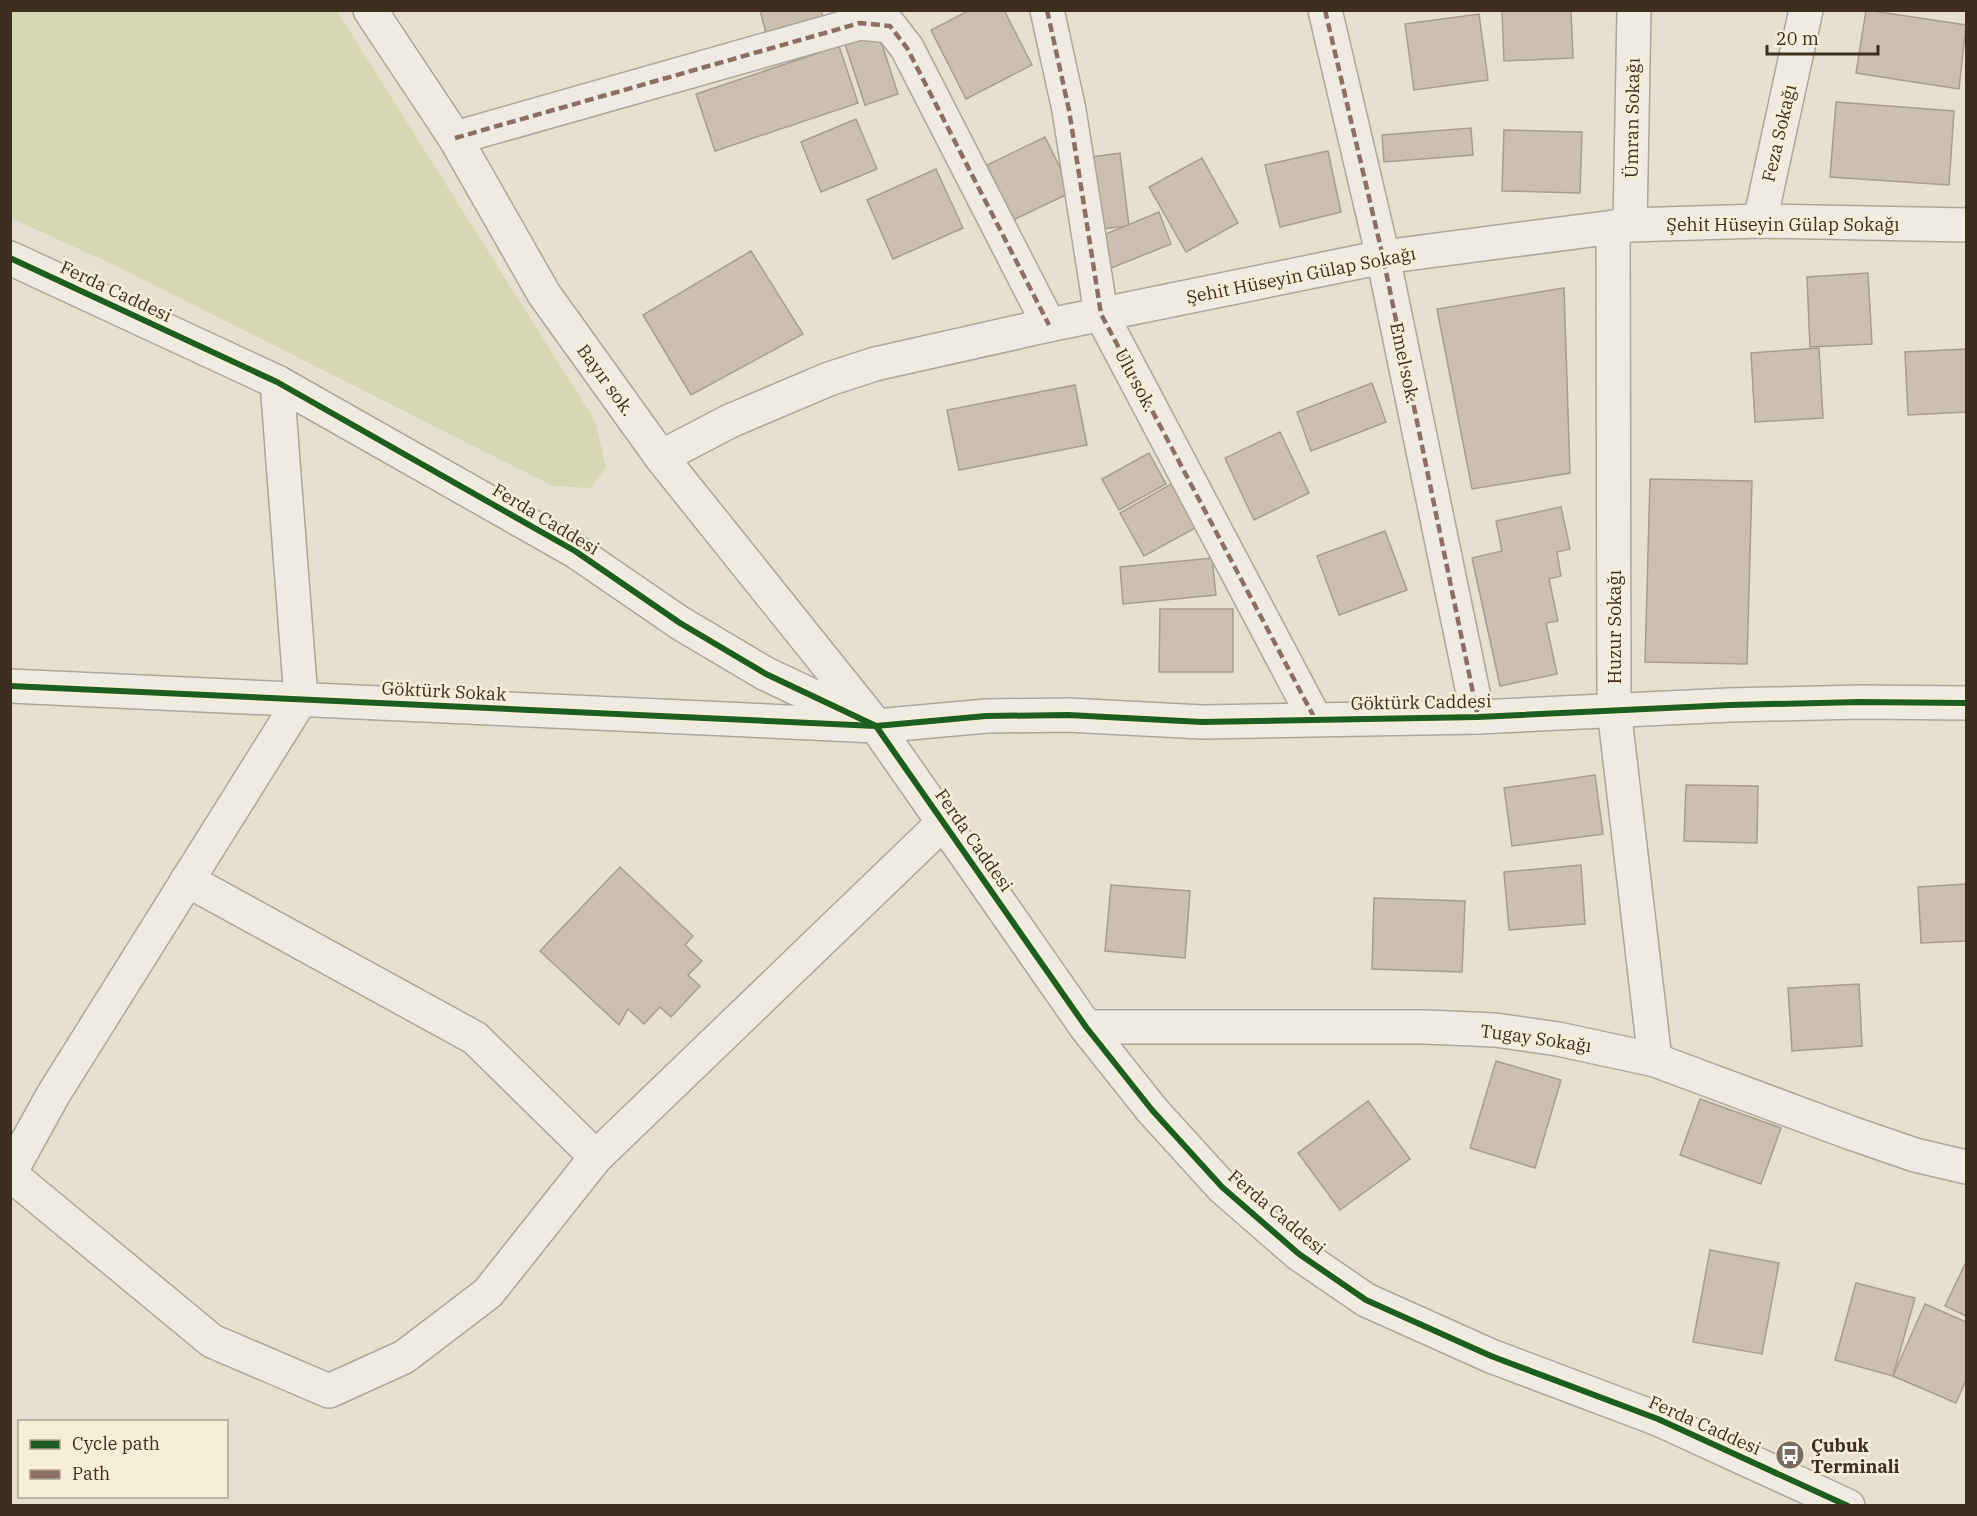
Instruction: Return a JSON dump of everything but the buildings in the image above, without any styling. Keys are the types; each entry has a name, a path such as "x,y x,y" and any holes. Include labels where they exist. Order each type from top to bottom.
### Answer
{"street":[{"name":"Bayır sok.","path":"370,10 455,138 544,294 661,457 876,726"},
{"name":"Ulu sok.","path":"1047,10 1069,110 1101,314 1315,719"},
{"name":"Emel sok.","path":"1325,10 1383,257 1478,717"},
{"name":"Ümran Sokağı","path":"1621,226 1634,10"},
{"name":"Feza Sokağı","path":"1760,221 1806,10"},
{"path":"455,138 860,23 890,26 907,48 1049,324"},
{"name":"Şehit Hüseyin Gülap Sokağı","path":"661,457 730,422 838,376 921,352 1383,257 1621,226 1760,221 1966,225"},
{"name":"Huzur Sokağı","path":"1621,226 1614,709 1655,1060"},
{"name":"Ferda Caddesi","path":"10,258 277,382 576,551 680,623 766,674 876,726 1086,1027 1152,1110 1222,1187 1299,1254 1366,1300 1491,1356 1658,1419 1848,1506"},
{"path":"277,382 301,699 53,1095 10,1173 212,1341 329,1391 404,1357 488,1293 596,1157 943,823"},
{"name":"Göktürk Sokak","path":"10,686 876,726"},
{"name":"Göktürk Caddesi","path":"876,726 986,716 1068,715 1202,722 1478,717 1614,709 1860,702 1966,703"},
{"path":"187,880 475,1038 596,1157"},
{"name":"Tugay Sokağı","path":"1086,1027 1311,1025 1495,1030 1558,1039 1655,1060 1851,1133 1915,1155 1966,1167"}],"green space":[{"path":"11,10 337,11 595,421 606,468 590,488 553,486 114,265 11,218"}],"marked path":[{"path":"1047,10 1069,110 1101,314 1315,719"},
{"path":"1325,10 1383,257 1478,717"},
{"path":"455,138 860,23 890,26 907,48 1049,325"}],"cycle path":[{"path":"10,258 277,382 575,551 680,623 766,674 876,726 1086,1027 1152,1110 1222,1187 1299,1254 1366,1300 1491,1356 1658,1419 1848,1506"},
{"path":"10,686 876,726 986,716 1068,715 1202,722 1478,717 1730,705 1860,702 1966,703"}],"place":[{"name":"Çubuk Terminali","path":"1790,1455"}]}
